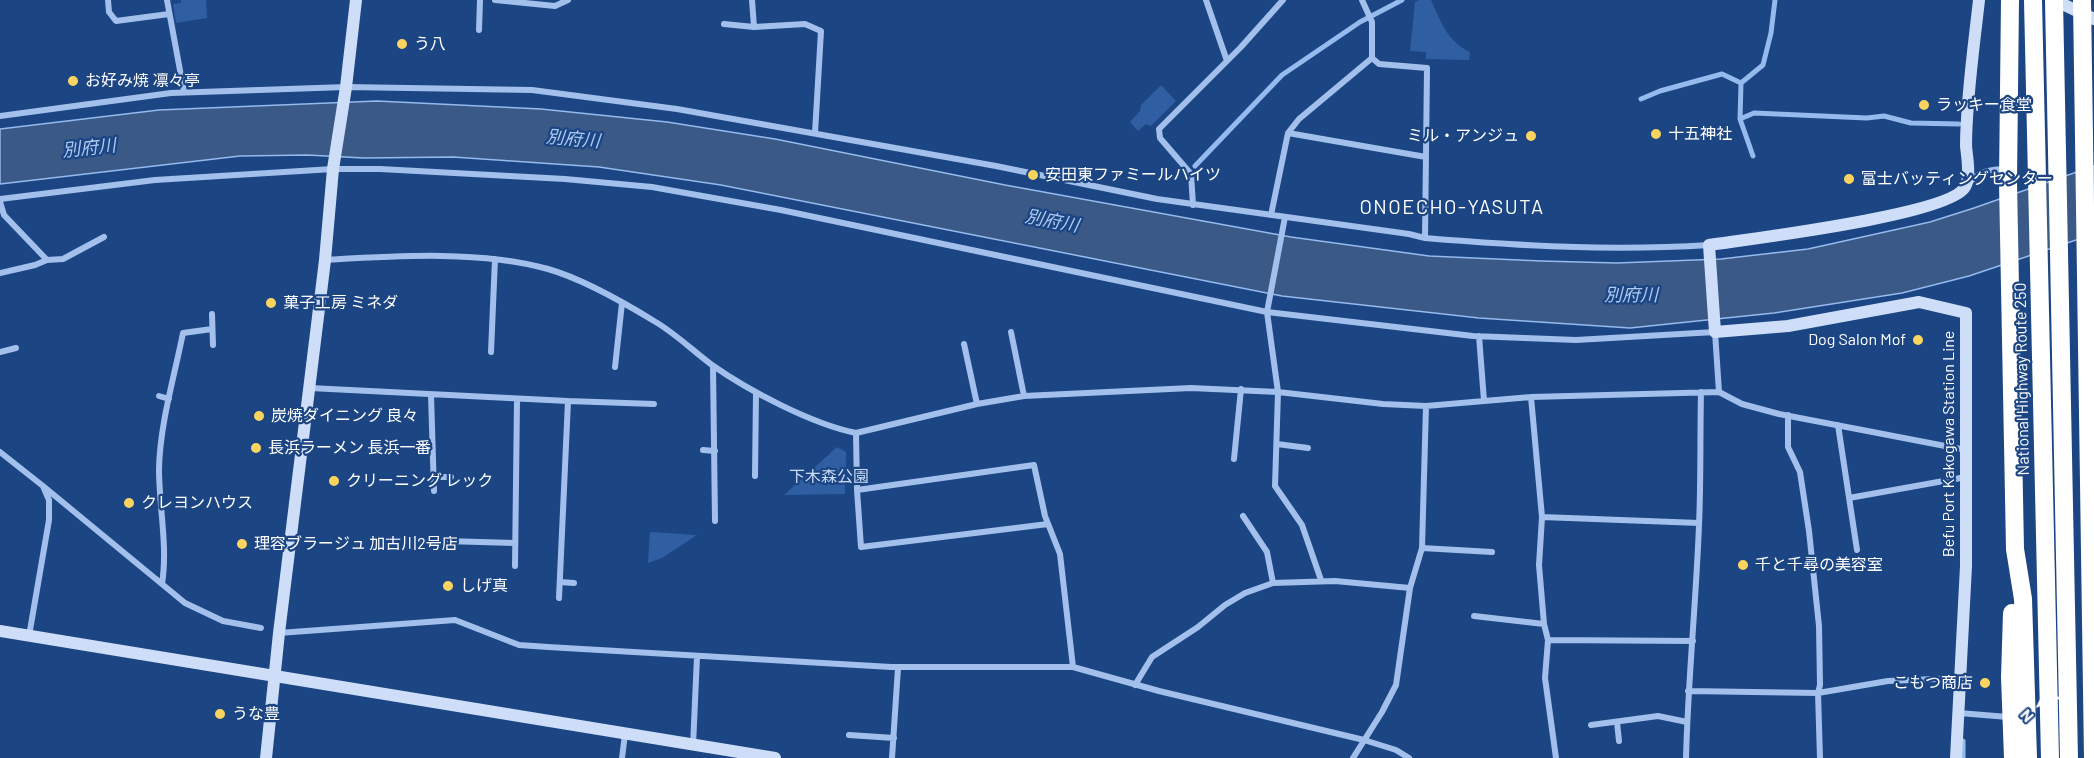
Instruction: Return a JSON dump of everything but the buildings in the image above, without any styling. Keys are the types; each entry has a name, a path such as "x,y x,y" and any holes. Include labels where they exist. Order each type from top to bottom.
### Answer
{"highway":[{"path":"2010,0 2009,275 2015,549 2023,599 2019,718 2013,758"},
{"name":"National Highway Route 250","path":"2033,0 2050,758"},
{"path":"2054,0 2069,758"},
{"path":"2086,11 2090,724 2093,758"},
{"path":"2019,718 2028,758"}],"street":[{"path":"108,0 109,12 116,21 169,14"},
{"path":"167,0 184,92"},
{"path":"266,758 325,260 333,169 346,87 356,0"},
{"path":"479,30 480,0"},
{"path":"495,0 555,6 568,0"},
{"path":"752,0 754,27"},
{"path":"1206,0 1227,61"},
{"path":"1193,204 1191,174 1160,138 1159,129 1227,61 1283,0"},
{"path":"1362,0 1372,22 1372,58 1379,64 1427,68 1425,238"},
{"path":"1967,184 1966,137 1979,0"},
{"path":"2054,0 2086,11"},
{"path":"724,24 754,27 805,24 821,31 814,133"},
{"path":"1271,215 1288,133 1299,119 1372,58"},
{"path":"0,116 184,92 346,87 532,90 666,107 996,166 1117,192 1193,204 1425,238 1542,247 1709,249 1874,219 1955,197 1982,172 1992,169 2008,175"},
{"path":"1288,133 1426,157"},
{"path":"47,260 4,215 0,201 155,180 333,169 380,169 565,179 652,187 781,210 1268,312 1479,336 1576,340 1714,328"},
{"path":"1285,217 1268,312 1278,392 1275,486 1302,525 1321,580"},
{"path":"0,273 47,260 63,259 104,237"},
{"path":"1709,249 1719,392"},
{"path":"325,260 398,255 495,259 549,269 596,289 656,322 713,366 756,393 838,430 856,434 978,404 1024,396 1191,388 1241,389 1383,404 1426,406 1532,397 1719,392 1742,404 1788,415 1966,450"},
{"path":"491,352 495,259"},
{"name":"Befu Port Kakogawa Station Line","path":"1714,328 1788,326 1919,302 1966,313 1966,566 1956,758"},
{"path":"615,367 622,303"},
{"path":"212,314 213,345"},
{"path":"162,584 165,563 160,479 163,428 183,333 212,329"},
{"path":"1011,332 1024,396"},
{"path":"1479,336 1484,401"},
{"path":"964,344 978,404"},
{"path":"0,352 16,348"},
{"path":"713,366 715,521"},
{"path":"310,388 517,400 654,404"},
{"path":"1234,459 1241,389"},
{"path":"1686,758 1699,523 1701,392"},
{"path":"755,476 756,393"},
{"path":"431,395 434,491"},
{"path":"159,396 169,399"},
{"path":"1532,397 1542,517 1539,566 1544,624 1548,640 1545,678 1556,758"},
{"path":"514,566 517,400"},
{"path":"559,598 568,401"},
{"path":"1353,758 1396,685 1410,588 1422,548 1426,406"},
{"path":"1788,415 1788,447 1800,472 1819,626 1820,758"},
{"path":"1838,425 1857,550"},
{"path":"856,434 861,547 1048,524"},
{"path":"1277,444 1308,448"},
{"path":"703,450 715,451"},
{"path":"0,452 185,603 223,621 261,628"},
{"path":"857,490 1034,465 1048,524 1060,554 1073,667"},
{"path":"434,477 451,477"},
{"path":"1849,498 1966,477"},
{"path":"152,478 160,479"},
{"path":"29,636 49,520 49,500 43,486"},
{"path":"1243,516 1267,552 1273,583"},
{"path":"1542,517 1699,523"},
{"path":"445,541 515,543"},
{"path":"1422,548 1492,552"},
{"path":"1135,685 1152,657 1198,627 1225,605 1245,593 1273,583 1321,580 1410,588"},
{"path":"560,582 574,583"},
{"path":"1474,616 1544,624"},
{"path":"279,633 455,621 519,645 898,668 1073,667 1135,685 1364,740 1396,750 1409,758"},
{"path":"0,631 275,678 775,758"},
{"path":"1548,640 1693,641"},
{"path":"693,746 697,657"},
{"path":"892,758 898,668"},
{"path":"1688,691 1818,693 1888,681 1959,678"},
{"path":"1958,713 2071,722"},
{"path":"1591,725 1658,716 1687,722"},
{"path":"1617,722 1619,741"},
{"path":"622,758 625,734"},
{"path":"849,735 894,738"}],"green space":[{"path":"181,0 206,0 207,18 176,23 173,4 181,3"},
{"path":"1431,0 1450,37 1470,52 1469,60 1426,59 1426,52 1410,51 1415,2"},
{"path":"1161,85 1176,101 1151,126 1146,124 1138,131 1130,122 1140,111 1141,105"},
{"name":"下木森公園","path":"837,447 846,452 845,494 784,495"},
{"path":"650,532 697,535 662,558 648,563"}],"water":[{"name":"別府川","path":"377,101 541,109 667,122 775,139 1005,185 1291,237 1429,256 1617,263 1721,259 1808,249 1930,222 2094,166 2094,234 1969,276 1902,293 1774,313 1630,328 1479,318 1282,296 721,185 599,167 453,157 240,156 0,184 0,129 159,110"}],"waterway":[{"path":"1195,166 1282,75 1360,22 1402,0"},
{"path":"1741,83 1763,65 1771,33 1775,0"},
{"path":"1641,99 1660,91 1722,74 1741,83 1740,119 1753,156"},
{"path":"1740,119 1754,113 1867,118 1884,116 1911,123 1959,124"},
{"path":"1963,741 1963,758"}],"place":[{"name":"う八","path":"402,44"},
{"name":"お好み焼 凛々亭","path":"73,81"},
{"name":"ラッキー食堂","path":"1924,105"},
{"name":"十五神社","path":"1656,134"},
{"name":"ミル・アンジュ","path":"1531,136"},
{"name":"安田東ファミールハイツ","path":"1033,175"},
{"name":"富士バッティングセンター","path":"1849,179"},
{"name":"菓子工房 ミネダ","path":"271,303"},
{"name":"Dog Salon Mof","path":"1918,340"},
{"name":"炭焼ダイニング 良々","path":"259,416"},
{"name":"長浜ラーメン 長浜一番","path":"256,448"},
{"name":"クリーニング レック","path":"334,481"},
{"name":"クレヨンハウス","path":"129,503"},
{"name":"理容ブラージュ 加古川2号店","path":"242,544"},
{"name":"千と千尋の美容室","path":"1743,565"},
{"name":"しげ真","path":"448,586"},
{"name":"こもつ商店","path":"1985,683"},
{"name":"うな豊","path":"220,714"}],"district":[{"name":"ONOECHO-YASUTA","path":"1452,207"}]}
